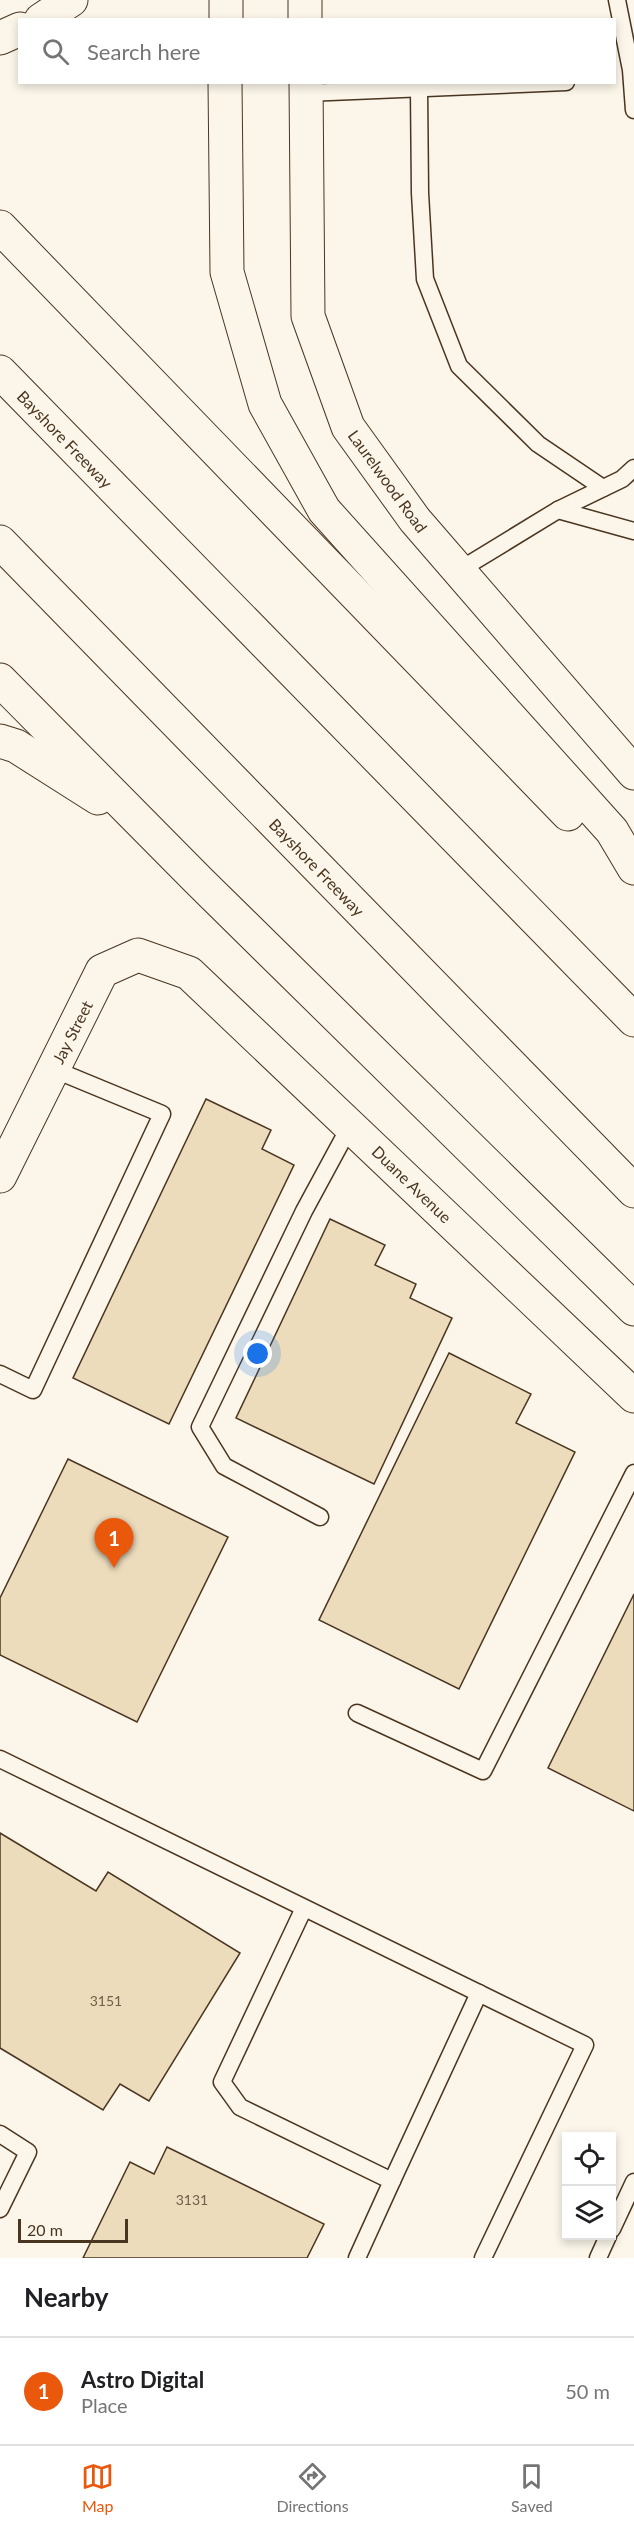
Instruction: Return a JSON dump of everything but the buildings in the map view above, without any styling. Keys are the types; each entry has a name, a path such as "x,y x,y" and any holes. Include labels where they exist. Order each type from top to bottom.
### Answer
{"main road":[{"path":"44,18 71,0"},
{"path":"226,0 226,18"},
{"path":"305,0 305,18"},
{"path":"0,38 18,31"},
{"path":"225,84 227,272 265,404 324,510 612,831 634,868"},
{"name":"Laurelwood Road","path":"306,88 308,316 348,427 415,520 634,773"},
{"path":"0,227 634,882"},
{"name":"Bayshore Freeway","path":"0,372 634,1020"},
{"name":"Bayshore Freeway","path":"0,542 634,1191"},
{"path":"0,680 199,881 634,1309"},
{"path":"0,741 16,746 92,793 199,881"},
{"name":"Jay Street","path":"0,1176 102,971 138,955 189,973"},
{"name":"Duane Avenue","path":"189,973 634,1396"}],"lane":[{"path":"617,0 623,79 634,110"},
{"path":"306,88 419,89 524,84"},
{"path":"419,89 420,193 425,279 459,366 538,444 603,488"},
{"path":"458,571 558,510 622,479 634,468"},
{"path":"558,510 634,531"},
{"path":"0,1374 33,1390 162,1114 53,1069"},
{"path":"320,1517 224,1467 200,1427 304,1211 350,1126"},
{"path":"357,1713 483,1771 634,1473"},
{"path":"0,1759 585,2045 483,2258"},
{"path":"304,1908 222,2082 240,2107 392,2181"},
{"path":"357,2258 479,1993"},
{"path":"0,2134 28,2152 0,2209"},
{"path":"616,2220 634,2182"},
{"path":"598,2258 606,2240"}],"place":[{"name":"Astro Digital","path":"114,1568"}]}
